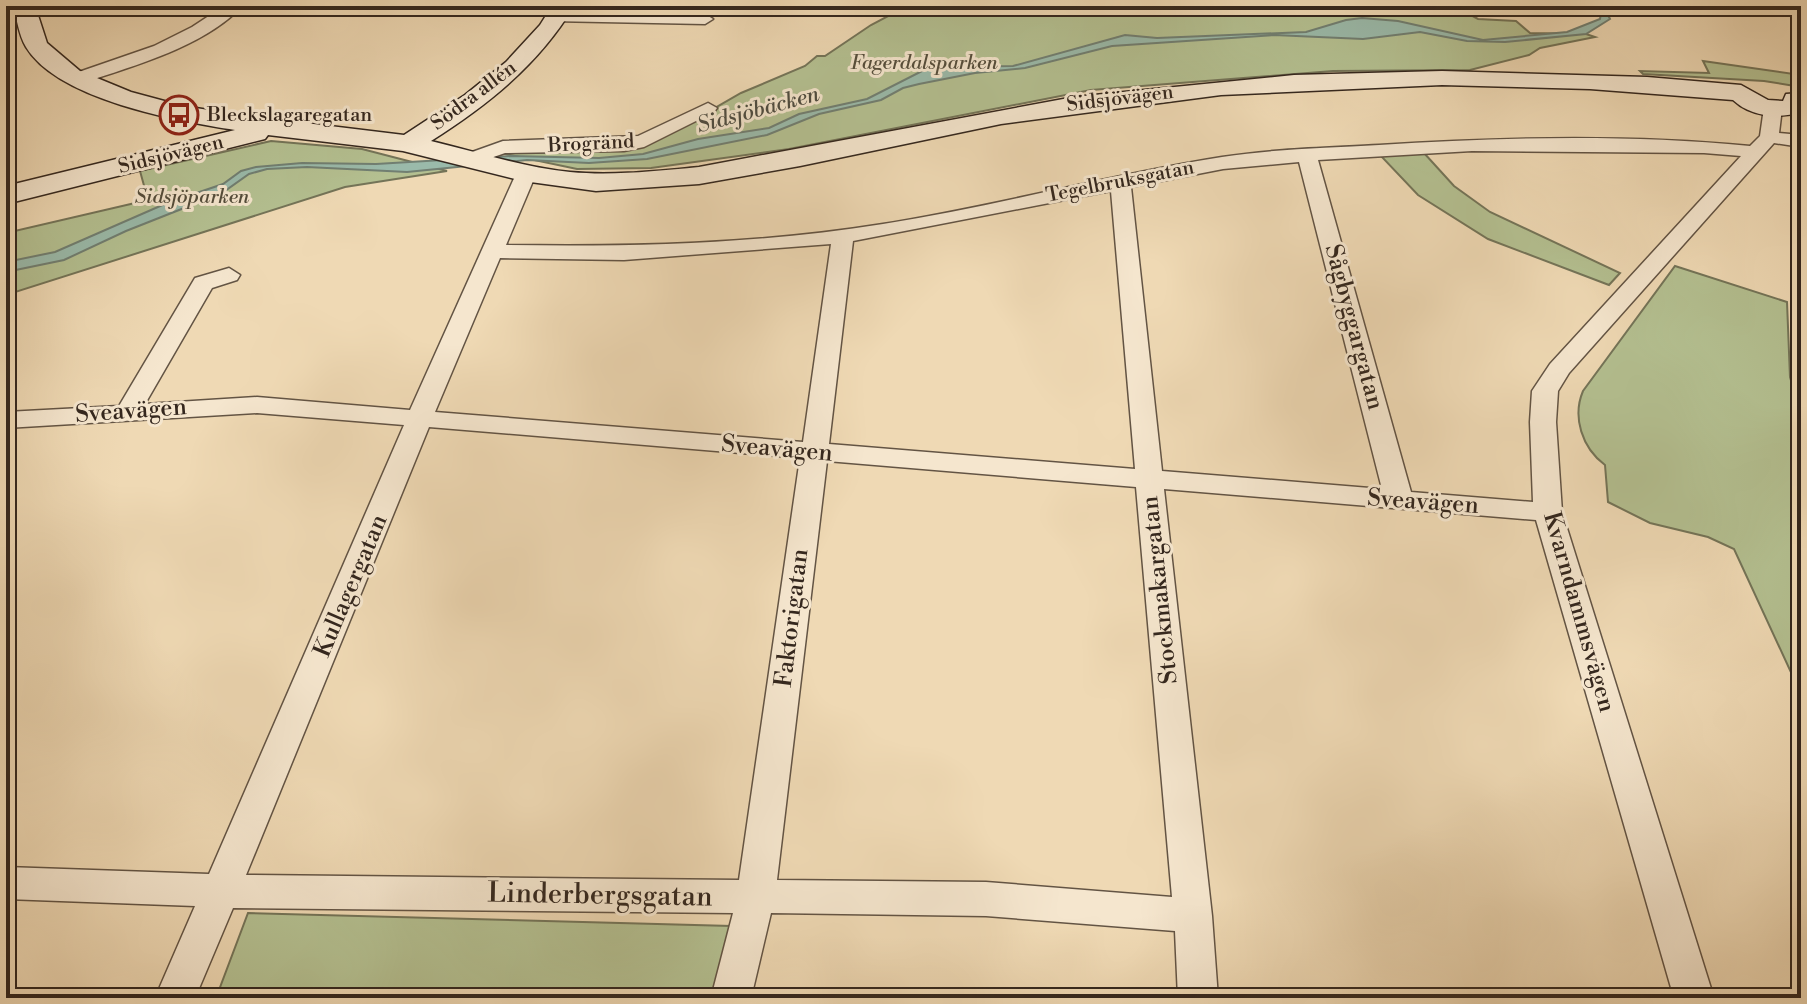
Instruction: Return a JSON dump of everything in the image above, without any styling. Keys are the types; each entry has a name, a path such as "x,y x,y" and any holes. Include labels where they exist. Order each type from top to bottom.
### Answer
{"main road":[{"path":"24,6 25,22 45,56 106,92 179,115 276,127"},
{"name":"Södra allén","path":"419,147 496,84 535,46 560,12"},
{"name":"Sidsjövägen","path":"6,195 201,149 276,127 349,134 596,182 691,175 805,158 998,116 1111,99 1254,85 1492,78 1639,84 1741,93 1749,101 1789,102"}],"street":[{"path":"79,78 165,49 214,22 234,6"},
{"path":"317,6 380,6"},
{"path":"560,12 705,19"},
{"path":"1761,144 1789,102"},
{"name":"Brogränd","path":"496,164 503,147 624,145 644,141 708,108"},
{"name":"Tegelbruksgatan","path":"491,251 583,254 665,252 843,237 1223,163 1307,155 1472,145 1690,147 1801,141"},
{"name":"Kvarndammsvägen","path":"1694,998 1548,512 1543,422 1545,391 1559,369 1761,144"},
{"name":"Sågbyggargatan","path":"1307,155 1399,500"},
{"name":"Kullagergatan","path":"175,998 491,251 496,164"},
{"name":"Stockmakargatan","path":"1120,182 1193,916 1198,998"},
{"name":"Faktorigatan","path":"731,998 756,897 843,237"},
{"path":"128,412 203,283 229,275"},
{"name":"Sveavägen","path":"6,420 257,405 1548,512"},
{"name":"Linderbergsgatan","path":"6,883 221,891 986,899 1193,916"}],"green space":[{"name":"Fagerdalsparken","path":"907,6 1454,6 1478,19 1516,21 1530,33 1586,34 1595,37 1540,48 1529,55 1470,70 1333,71 1091,90 789,149 651,168 577,169 501,153 673,132 741,93 805,66 817,56 825,56 871,25"},
{"path":"1703,61 1801,75 1801,87 1764,81 1643,74 1640,71 1709,73"},
{"name":"Sidsjöparken","path":"271,141 362,149 447,171 345,187 6,295 6,233 148,200 140,171"},
{"path":"1424,153 1454,186 1490,212 1620,273 1609,285 1488,239 1418,195 1380,155"},
{"path":"1675,266 1787,302 1790,377 1801,414 1801,694 1734,549 1708,537 1650,523 1608,502 1605,465 1590,450 1581,431 1579,411 1583,391"},
{"path":"248,913 731,926 712,998 216,998"}],"shaded area":[{"path":"1589,6 1608,6 1605,9 1610,19 1586,34 1505,42 1467,41 1420,32 1363,39 1274,35 1112,46 1025,68 975,73 919,84 903,88 881,100 819,114 767,135 647,159 589,163 527,160 407,172 307,167 267,169 249,174 222,193 126,231 64,260 6,272 6,262 55,252 167,203 223,184 241,171 256,167 511,156 599,158 643,154 698,139 769,128 799,114 867,99 922,71 941,67 1013,66 1125,35 1157,38 1306,32 1362,18 1398,21 1483,40 1567,32 1600,19 1601,13"}],"place":[{"name":"Bleckslagaregatan","path":"179,115"}],"water label":[{"name":"Sidsjöbäcken","path":"758,110"}]}
